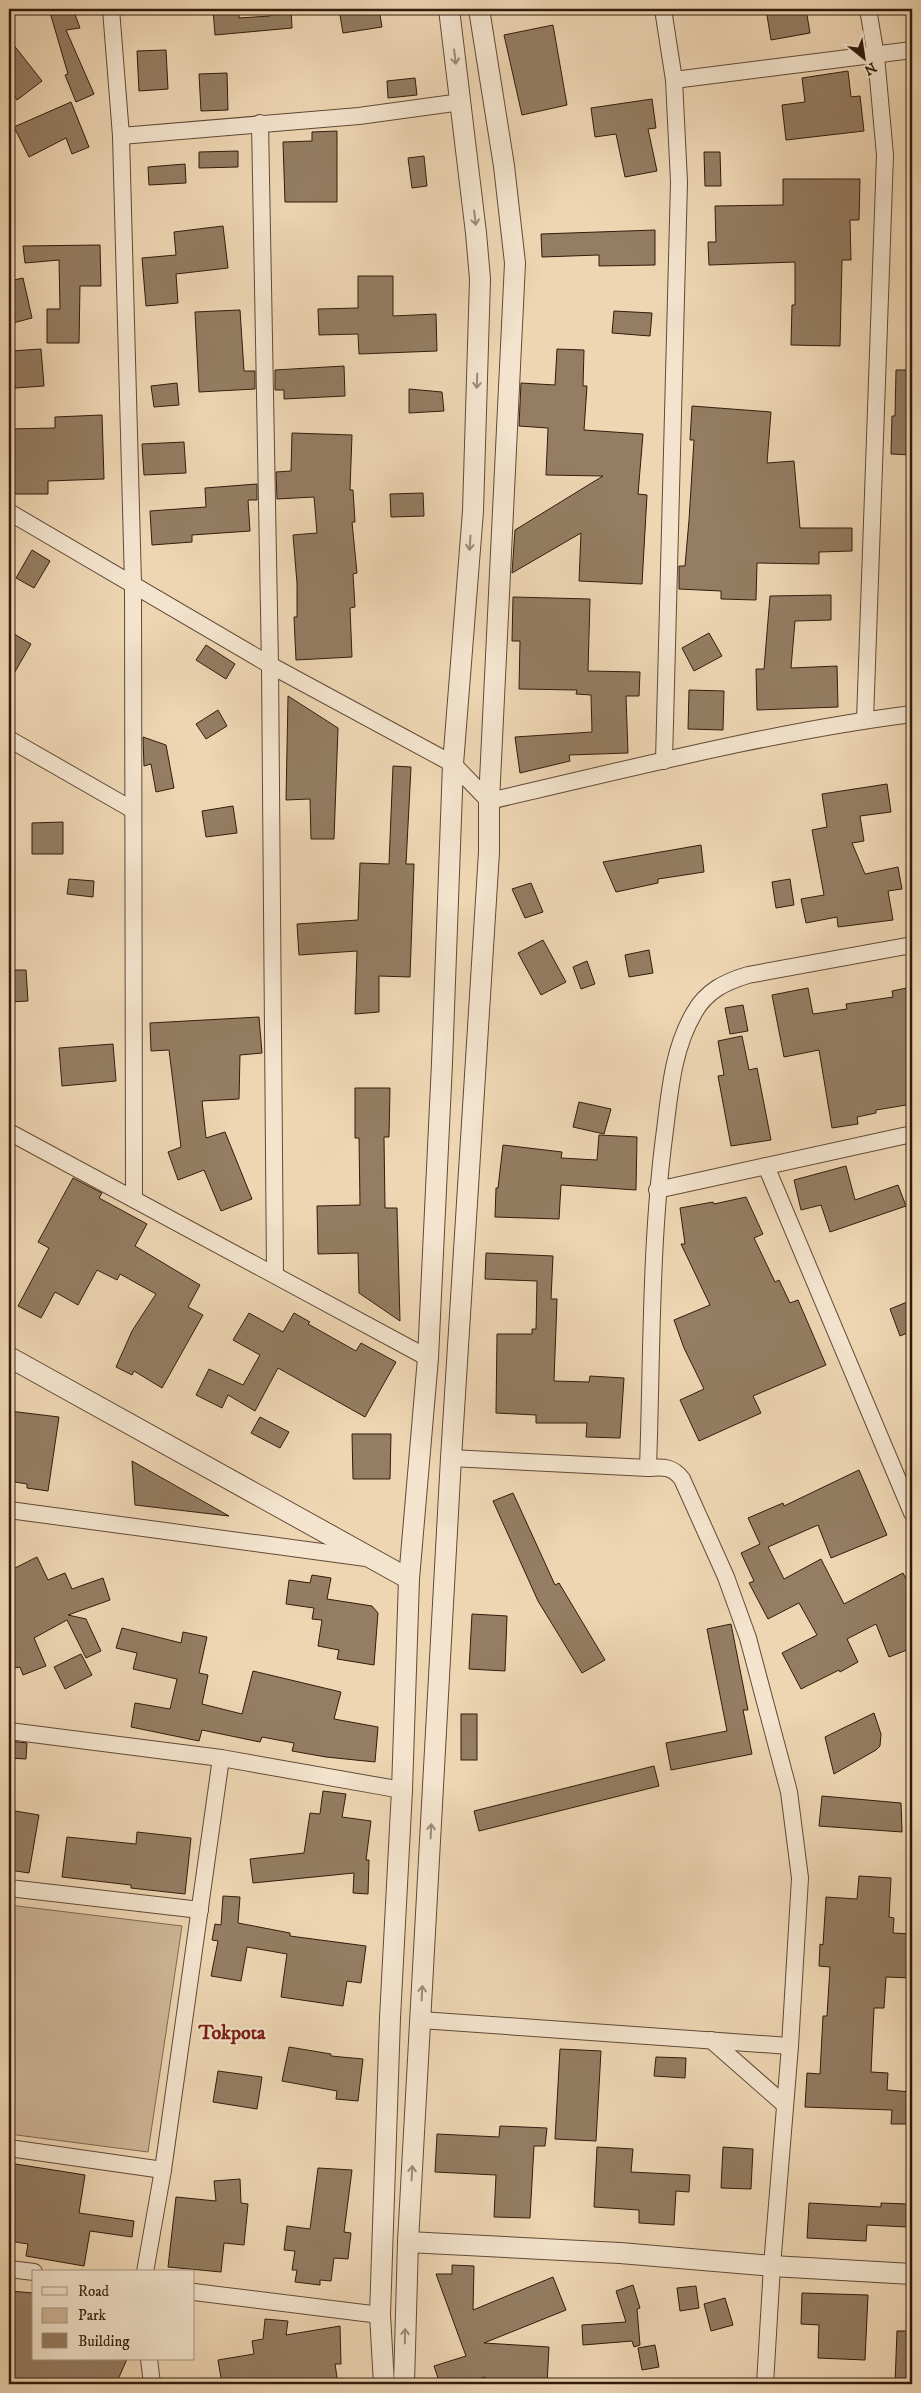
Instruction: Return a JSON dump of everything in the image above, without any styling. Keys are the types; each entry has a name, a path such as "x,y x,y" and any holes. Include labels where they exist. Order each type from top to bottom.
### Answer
{"street":[{"path":"111,9 121,136 133,583 134,1199"},
{"path":"384,2384 380,2315 390,2018 402,1790 409,1579 428,1358 442,1073 453,764 473,511 480,279 461,102 448,9"},
{"path":"404,2384 408,2242 488,862 515,263 504,166 479,9"},
{"path":"663,9 674,80 679,182 664,761"},
{"path":"865,720 886,155 876,56 868,9"},
{"path":"674,80 912,50"},
{"path":"121,136 359,116 461,102"},
{"path":"260,123 270,665 275,1274"},
{"path":"9,512 270,665 453,764 490,802"},
{"path":"490,802 664,761 865,720 912,714"},
{"path":"9,740 133,810"},
{"path":"648,1468 657,1190 673,1068 684,1034 694,1012 723,983 748,975 912,945"},
{"path":"9,1132 428,1358"},
{"path":"657,1190 912,1134"},
{"path":"766,1166 912,1513"},
{"path":"9,1356 409,1579"},
{"path":"452,1458 648,1468 667,1467 676,1471 682,1479 726,1577 748,1638 789,1792 800,1878 790,2046 772,2266 765,2384"},
{"path":"9,1510 373,1558"},
{"path":"9,1731 220,1758 402,1790"},
{"path":"145,2270 163,2170 220,1758"},
{"path":"9,1888 200,1910"},
{"path":"421,2020 790,2046"},
{"path":"711,2040 785,2105"},
{"path":"9,2148 163,2170"},
{"path":"408,2242 620,2252 772,2266 912,2274"},
{"path":"9,2269 32,2272"},
{"path":"195,2292 380,2315"},
{"path":"149,2360 152,2384"}],"green space":[{"path":"9,1905 182,1926 148,2152 9,2134"}],"building":[{"path":"49,9 73,9 80,28 66,30 94,94 76,102 65,75 68,74"},
{"path":"213,9 239,9 239,18 270,16 269,9 291,9 292,28 215,35"},
{"path":"339,9 379,9 382,27 343,33"},
{"path":"766,9 806,9 810,33 771,40"},
{"path":"553,25 567,105 522,115 504,35"},
{"path":"9,39 42,81 17,100 9,88"},
{"path":"166,50 168,89 139,91 137,51"},
{"path":"848,71 851,97 860,96 864,131 786,140 782,105 805,102 802,78"},
{"path":"227,73 228,110 201,111 199,74"},
{"path":"415,78 417,95 388,98 387,81"},
{"path":"652,99 656,128 648,129 657,171 625,177 616,134 595,137 591,108"},
{"path":"71,102 89,147 72,154 66,138 29,157 14,127"},
{"path":"337,131 337,202 285,202 283,142 312,141 312,132"},
{"path":"238,151 238,167 199,168 199,152"},
{"path":"704,152 720,152 721,186 705,186"},
{"path":"424,156 427,186 412,188 408,158"},
{"path":"185,164 186,183 149,185 148,167"},
{"path":"783,179 860,179 859,220 850,220 851,260 842,260 840,346 791,345 792,305 795,305 795,262 709,265 708,242 716,242 715,206 783,205"},
{"path":"223,226 228,268 176,274 178,303 146,306 142,258 176,255 174,232"},
{"path":"655,230 655,265 599,266 599,255 542,257 541,234"},
{"path":"100,245 101,286 80,286 79,343 47,343 47,309 60,309 59,260 25,263 23,246"},
{"path":"358,276 393,276 393,316 436,314 437,351 359,354 358,334 319,335 318,309 358,308"},
{"path":"23,278 32,318 9,324 9,281"},
{"path":"240,310 244,371 255,371 255,389 199,392 195,312"},
{"path":"614,311 652,313 650,336 612,333"},
{"path":"41,349 44,386 15,388 12,351"},
{"path":"557,349 584,350 583,386 587,386 584,430 643,434 638,494 647,495 642,584 579,581 581,533 512,573 515,530 603,476 546,475 548,428 519,426 521,383 555,385"},
{"path":"344,366 345,396 284,399 284,390 275,390 275,370"},
{"path":"896,370 912,370 912,455 891,454 892,416 895,416"},
{"path":"177,383 179,405 154,407 151,386"},
{"path":"409,389 442,392 444,411 409,413"},
{"path":"692,406 771,412 767,463 794,461 800,528 852,528 852,551 819,552 819,564 757,563 756,600 721,599 721,591 679,589 679,566 685,566 689,520 694,440 690,440"},
{"path":"102,415 104,479 48,481 48,494 9,494 9,429 55,428 55,417"},
{"path":"292,433 352,435 350,490 353,490 355,522 352,522 357,573 353,574 355,607 350,608 352,657 296,660 294,617 297,617 297,583 293,535 317,533 314,497 277,499 276,472 291,471"},
{"path":"184,442 186,473 144,475 142,444"},
{"path":"257,484 257,500 248,500 250,531 192,535 192,542 152,545 150,511 206,507 205,488"},
{"path":"423,493 424,516 391,517 390,494"},
{"path":"32,550 50,561 34,588 16,578"},
{"path":"831,595 831,620 795,621 791,668 837,666 838,707 757,710 756,669 764,669 770,596"},
{"path":"513,597 590,599 588,671 640,672 639,696 626,696 628,753 569,755 570,761 520,773 515,737 592,732 591,695 576,694 577,690 519,689 520,641 512,641"},
{"path":"9,631 31,644 9,682"},
{"path":"709,633 722,656 694,671 682,648"},
{"path":"206,645 235,664 226,679 196,660"},
{"path":"689,690 724,691 723,730 688,729"},
{"path":"288,696 338,728 334,839 311,839 310,799 286,800"},
{"path":"218,710 227,726 206,739 196,724"},
{"path":"143,737 166,745 174,788 156,792 151,764 144,766"},
{"path":"393,766 411,767 406,864 414,864 410,977 379,976 379,1012 355,1014 357,951 299,955 297,924 358,920 360,863 389,864"},
{"path":"887,784 891,812 860,816 864,841 852,843 865,874 898,867 902,889 888,891 893,920 838,927 837,917 806,923 801,899 824,895 812,830 827,827 822,794"},
{"path":"233,806 237,833 206,837 202,811"},
{"path":"63,822 63,854 32,854 32,823"},
{"path":"701,845 704,872 658,879 658,883 616,892 603,862"},
{"path":"69,879 94,881 93,897 67,894"},
{"path":"790,879 794,905 776,908 772,882"},
{"path":"531,883 543,912 525,918 512,889"},
{"path":"543,940 566,982 541,995 518,953"},
{"path":"649,950 653,973 629,977 625,955"},
{"path":"587,961 595,984 581,989 573,967"},
{"path":"9,970 26,970 28,1001 9,1002"},
{"path":"912,987 912,1104 876,1110 876,1113 857,1117 858,1124 832,1128 819,1050 784,1057 772,995 808,988 813,1014 847,1009 846,1004 893,997 892,991"},
{"path":"743,1005 748,1031 730,1034 725,1008"},
{"path":"259,1017 262,1053 240,1055 239,1099 202,1101 206,1138 225,1132 252,1199 221,1211 204,1170 178,1180 168,1152 181,1147 169,1050 151,1051 150,1023"},
{"path":"742,1036 749,1070 757,1068 771,1140 731,1146 718,1076 724,1075 718,1041"},
{"path":"113,1044 116,1081 62,1086 59,1048"},
{"path":"355,1088 390,1088 389,1137 384,1137 385,1208 397,1208 400,1321 359,1293 358,1253 318,1254 317,1206 360,1205 359,1138 355,1138"},
{"path":"579,1102 611,1109 604,1134 573,1127"},
{"path":"599,1135 637,1137 636,1190 561,1185 559,1219 495,1217 496,1188 498,1188 503,1145 562,1152 561,1158 597,1160"},
{"path":"846,1166 855,1200 898,1185 906,1206 830,1232 821,1205 801,1210 794,1180"},
{"path":"73,1178 102,1193 99,1198 147,1224 135,1246 200,1285 188,1307 203,1315 162,1388 134,1371 132,1375 116,1367 132,1331 156,1294 120,1274 117,1280 97,1270 78,1305 55,1292 41,1318 18,1306 49,1248 38,1242"},
{"path":"746,1197 763,1234 754,1238 775,1282 779,1280 790,1303 798,1300 826,1365 753,1396 761,1413 699,1441 680,1400 704,1389 684,1348 674,1320 710,1305 681,1244 685,1244 680,1208 713,1202 714,1204"},
{"path":"486,1253 553,1256 551,1299 557,1299 554,1381 589,1382 590,1376 624,1378 620,1438 586,1437 587,1423 536,1423 536,1415 496,1413 497,1334 532,1334 532,1329 536,1329 537,1281 485,1279"},
{"path":"912,1300 912,1331 900,1336 890,1309"},
{"path":"249,1313 283,1332 294,1313 310,1322 308,1324 356,1351 361,1343 396,1362 365,1417 278,1368 255,1411 228,1395 222,1408 196,1395 209,1369 243,1385 260,1355 233,1340"},
{"path":"9,1411 59,1417 48,1491 27,1488 27,1484 9,1481"},
{"path":"260,1417 289,1432 280,1448 251,1433"},
{"path":"352,1434 391,1434 390,1479 353,1479"},
{"path":"132,1461 229,1516 135,1505"},
{"path":"859,1470 887,1535 831,1558 818,1525 768,1547 784,1579 821,1559 844,1604 903,1573 912,1590 912,1648 889,1657 876,1624 847,1639 858,1662 801,1689 782,1653 817,1635 799,1603 768,1619 749,1583 754,1581 741,1553 760,1544 748,1518 783,1503 784,1506"},
{"path":"513,1493 555,1585 559,1583 605,1660 582,1673 538,1601 493,1501"},
{"path":"37,1557 48,1580 65,1573 72,1589 103,1578 110,1600 68,1615 86,1619 101,1651 86,1658 67,1620 34,1638 46,1666 23,1675 20,1667 9,1669 9,1571"},
{"path":"312,1575 331,1578 327,1599 372,1606 378,1613 374,1665 337,1659 339,1650 318,1646 322,1620 312,1619 314,1608 286,1604 289,1580 310,1583"},
{"path":"472,1614 507,1616 505,1671 469,1669"},
{"path":"731,1624 748,1710 743,1710 752,1754 671,1770 666,1743 727,1731 707,1629"},
{"path":"122,1628 181,1643 183,1632 207,1637 199,1673 208,1675 202,1704 242,1714 253,1671 341,1692 334,1719 378,1727 375,1762 292,1751 294,1743 262,1737 260,1742 202,1730 199,1741 131,1727 135,1703 170,1709 177,1679 133,1669 137,1653 116,1648"},
{"path":"81,1654 92,1675 65,1689 54,1667"},
{"path":"874,1713 881,1734 880,1746 834,1774 825,1737"},
{"path":"461,1714 477,1714 477,1760 461,1760"},
{"path":"9,1741 27,1743 26,1759 9,1758"},
{"path":"654,1766 659,1786 479,1831 474,1811"},
{"path":"323,1791 346,1794 342,1817 371,1821 366,1860 369,1860 368,1894 353,1893 354,1873 253,1883 250,1859 304,1853 310,1813 320,1814"},
{"path":"822,1796 901,1803 902,1832 819,1826"},
{"path":"9,1810 39,1815 29,1873 9,1870"},
{"path":"137,1832 191,1838 185,1894 131,1888 131,1885 62,1877 67,1837 136,1844"},
{"path":"859,1876 891,1878 889,1917 894,1918 893,1933 912,1934 912,1978 886,1977 884,2008 874,2008 871,2072 888,2073 887,2090 912,2092 911,2124 891,2124 892,2110 805,2107 807,2073 820,2074 823,2016 827,2016 830,1967 819,1966 820,1944 823,1945 826,1897 857,1899"},
{"path":"223,1896 240,1897 238,1923 290,1933 290,1936 366,1946 361,1983 347,1981 343,2006 281,1997 287,1954 247,1947 241,1981 211,1976 218,1941 212,1940 215,1924 221,1925"},
{"path":"289,2047 331,2054 331,2056 363,2059 358,2101 336,2099 337,2091 282,2081"},
{"path":"560,2049 601,2051 596,2141 555,2139"},
{"path":"656,2057 686,2058 685,2078 654,2076"},
{"path":"218,2071 262,2077 257,2109 213,2102"},
{"path":"500,2126 547,2128 545,2146 534,2146 530,2218 494,2217 496,2175 435,2172 437,2134 499,2137"},
{"path":"597,2147 633,2149 631,2172 690,2175 689,2192 676,2191 674,2225 639,2223 639,2210 594,2207"},
{"path":"723,2147 753,2149 751,2189 721,2188"},
{"path":"9,2163 85,2175 79,2213 134,2221 132,2237 90,2231 84,2266 26,2256 28,2244 9,2241"},
{"path":"318,2168 352,2170 344,2232 351,2233 348,2259 334,2258 331,2281 320,2280 320,2285 295,2282 297,2270 292,2270 295,2251 284,2250 287,2226 310,2229"},
{"path":"240,2179 241,2203 248,2204 244,2245 224,2243 221,2272 168,2267 176,2197 216,2201 214,2181"},
{"path":"809,2203 881,2207 881,2203 908,2204 907,2227 867,2225 866,2241 807,2238"},
{"path":"452,2265 474,2266 473,2310 553,2277 566,2310 484,2343 549,2347 547,2384 485,2384 485,2377 461,2384 440,2384 434,2366 466,2356 436,2274 452,2274"},
{"path":"633,2285 640,2308 637,2309 640,2345 634,2347 632,2341 583,2345 582,2325 626,2322 616,2291"},
{"path":"696,2286 699,2308 680,2311 677,2288"},
{"path":"9,2291 32,2293 32,2360 127,2360 116,2384 9,2384"},
{"path":"802,2293 868,2295 865,2360 818,2358 819,2325 801,2324"},
{"path":"725,2298 733,2325 711,2331 704,2304"},
{"path":"265,2319 288,2321 286,2335 340,2326 341,2364 335,2364 338,2384 222,2384 218,2360 254,2354 252,2341 263,2339"},
{"path":"897,2331 912,2331 912,2384 895,2384"},
{"path":"655,2345 659,2367 642,2370 638,2348"}],"district":[{"name":"Tokpota","path":"232,2032"}]}
